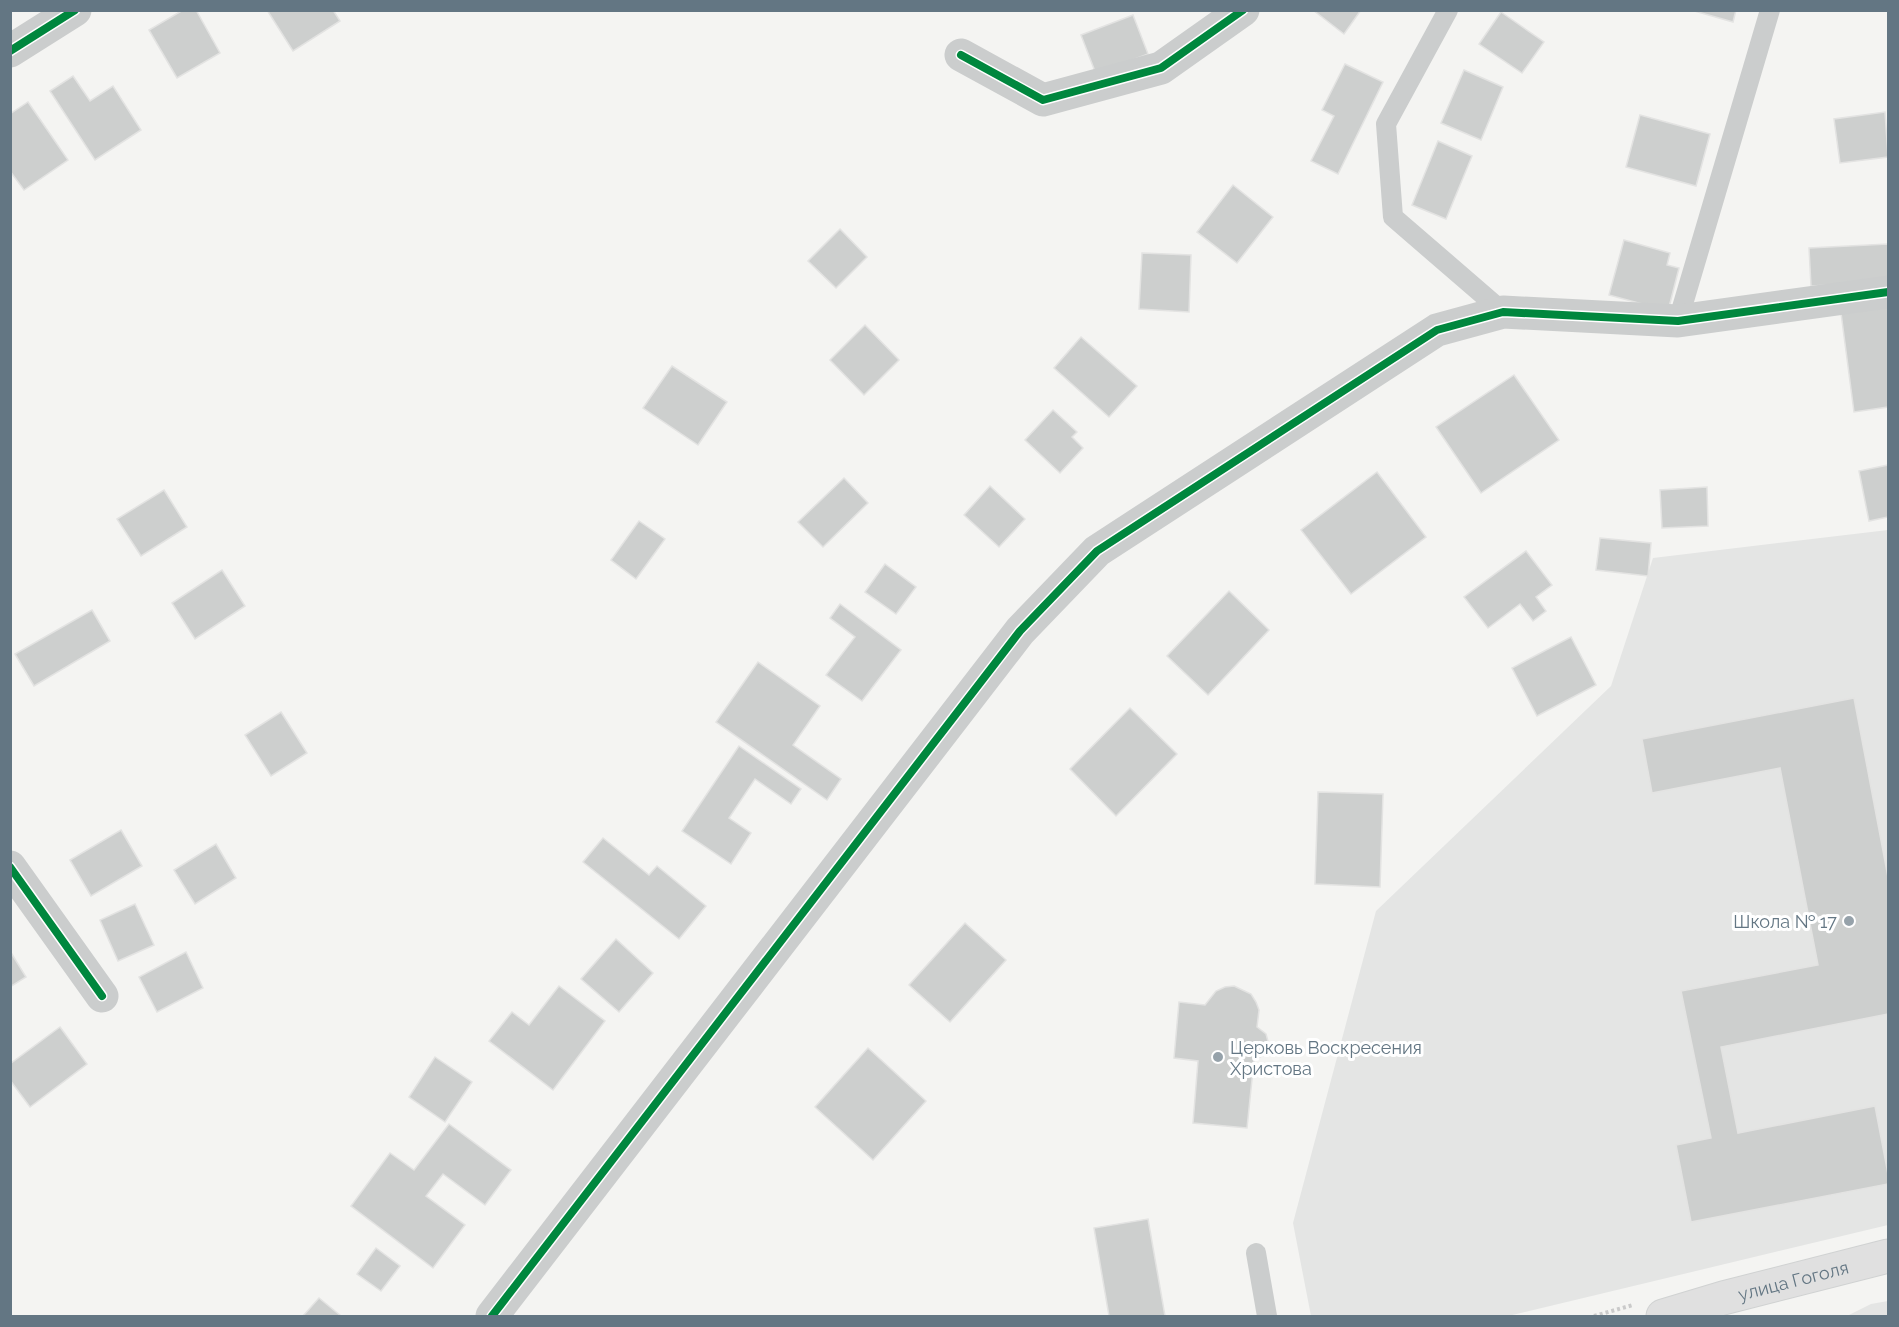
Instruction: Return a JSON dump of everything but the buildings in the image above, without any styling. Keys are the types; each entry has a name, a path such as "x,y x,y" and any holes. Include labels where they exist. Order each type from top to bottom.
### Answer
{"main road":[{"name":"улица Гоголя","path":"1663,1317 1723,1298 1888,1257"}],"street":[{"path":"10,51 75,10"},
{"path":"961,55 1043,100 1161,68 1243,10"},
{"path":"492,1317 1020,631 1097,551 1437,330 1503,312 1678,321 1888,292"},
{"path":"10,867 102,996"}],"lane":[{"path":"1448,10 1386,124 1394,217 1503,312"},
{"path":"1678,321 1770,10"},
{"path":"1256,1253 1267,1317"}],"shaded area":[{"path":"1888,530 1888,1225 1508,1316 1311,1316 1293,1223 1376,911 1611,686 1653,558"},
{"path":"1888,1301 1888,1316 1847,1316 1871,1304"}],"cycle path":[{"path":"10,51 75,10"},
{"path":"961,55 1043,100 1161,68 1243,10"},
{"path":"492,1316 1020,631 1097,551 1437,330 1503,312 1678,321 1888,292"},
{"path":"10,867 102,996"}],"place":[{"name":"Школа № 17","path":"1849,921"},
{"name":"Церковь Воскресения Христова","path":"1218,1057"}]}
